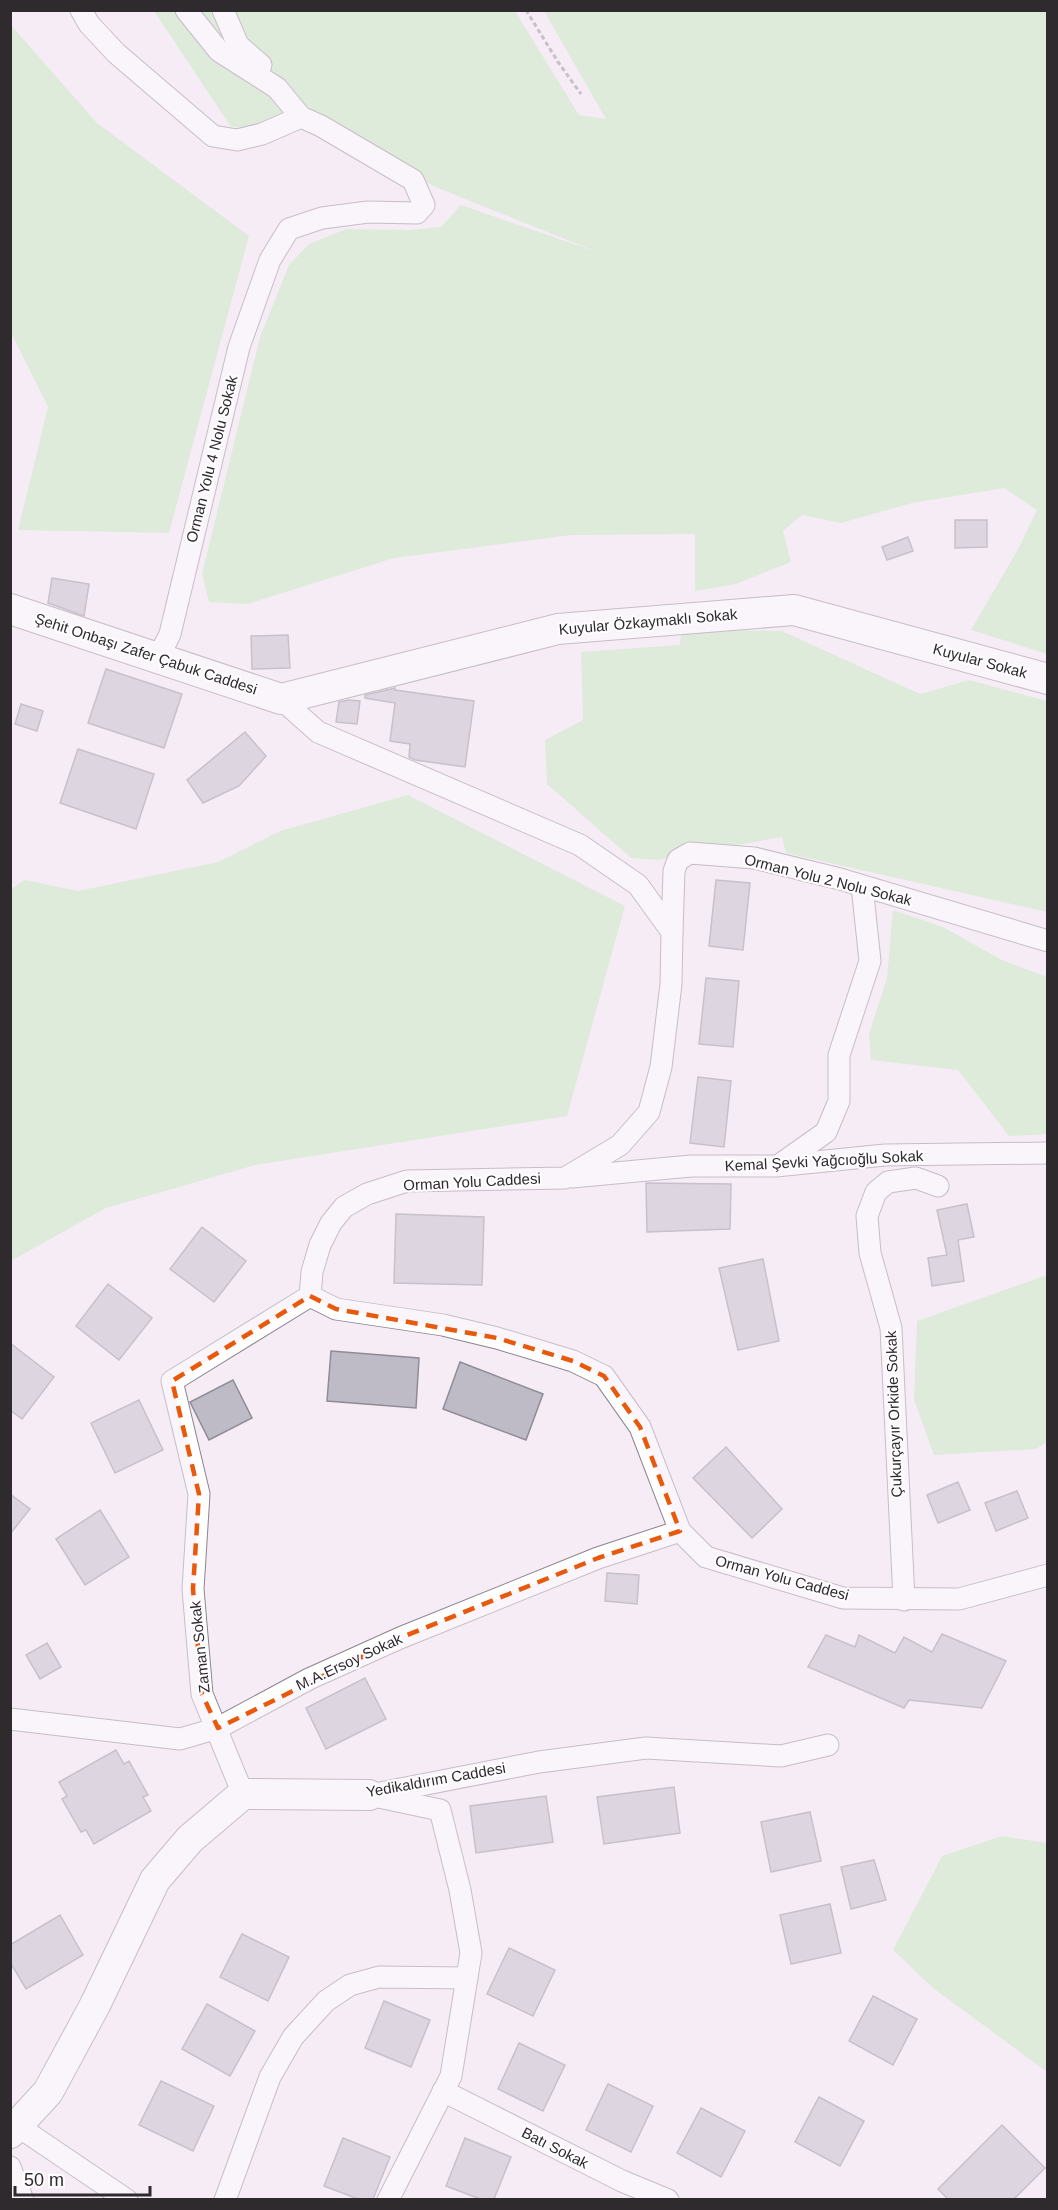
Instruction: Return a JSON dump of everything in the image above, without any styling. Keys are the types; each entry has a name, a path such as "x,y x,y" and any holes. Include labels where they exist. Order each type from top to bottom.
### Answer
{"street":[{"path":"81,10 89,24 116,53 213,136 237,141 262,134 301,117"},
{"path":"186,10 219,51 277,88 301,117"},
{"path":"223,10 238,45 290,89 301,117"},
{"name":"Orman Yolu 4 Nolu Sokak","path":"158,658 170,634 239,347 270,260 289,229 322,219 368,212 403,215 417,213 424,206 413,180 321,126 301,117"},
{"name":"Şehit Onbaşı Zafer Çabuk Caddesi","path":"10,609 281,699"},
{"name":"Kuyular Özkaymaklı Sokak","path":"281,699 558,629 794,610 912,642"},
{"name":"Kuyular Sokak","path":"912,642 1047,679"},
{"path":"281,699 318,732 580,845 638,885 672,932"},
{"name":"Orman Yolu 2 Nolu Sokak","path":"672,932 674,871 678,860 690,853 754,858 862,886 1047,941"},
{"path":"776,1166 808,1146 825,1132 839,1101 840,1055 870,961 862,886"},
{"name":"Orman Yolu Caddesi","path":"672,932 671,984 663,1055 650,1112 620,1145 565,1178 407,1181 367,1194 344,1207 331,1223 315,1263 310,1296 336,1309 443,1325 497,1338 573,1361 604,1376 640,1426 680,1531 706,1557 843,1598 959,1599 1047,1575"},
{"name":"Kemal Şevki Yağcıoğlu Sokak","path":"565,1178 692,1166 776,1166 885,1155 1047,1153"},
{"name":"Çukurçayır Orkide Sokak","path":"904,1599 891,1328 870,1253 867,1216 876,1192 888,1182 916,1178 938,1186"},
{"name":"Zaman Sokak","path":"243,1794 218,1728 202,1694 194,1589 199,1494 172,1381 310,1296"},
{"name":"M.A.Ersoy Sokak","path":"10,1719 180,1739 218,1728 309,1680 400,1638 598,1558 680,1531"},
{"name":"Yedikaldırım Caddesi","path":"243,1794 369,1795 539,1762 646,1748 782,1756 828,1745"},
{"path":"128,2199 15,2130 48,2092 95,2005 154,1880 190,1839 243,1794"},
{"path":"369,1795 440,1810 460,1890 471,1953 451,2076 388,2199"},
{"path":"225,2199 270,2077 293,2037 326,2001 350,1985 379,1977 467,1978"},
{"name":"Batı Sokak","path":"443,2091 622,2181 668,2199"},
{"path":"10,2167 23,2199"}],"path":[{"path":"526,10 558,62 581,93"}],"highlighted area":[{"path":"310,1296 336,1309 497,1338 573,1361 604,1376 640,1427 680,1531 598,1558 400,1638 218,1728 202,1694 193,1589 199,1494 172,1381"}],"green space":[{"path":"154,11 515,11 579,115 606,119 544,11 1047,11 1047,654 971,630 1017,551 1037,510 1004,488 912,503 841,523 802,515 783,531 791,562 736,584 695,591 695,534 571,535 394,558 248,604 209,602 202,574 260,337 289,265 309,244 346,229 409,230 441,227 461,205 597,252 433,186 307,106 253,127 231,127"},
{"path":"10,24 97,123 249,236 169,533 18,530 48,407 11,333"},
{"path":"681,629 782,631 920,694 969,680 1047,701 1047,912 786,853 782,837 657,860 631,858 547,784 545,740 583,720 581,652 680,645"},
{"path":"408,795 625,906 567,1116 255,1165 106,1208 11,1261 11,889 25,880 78,891 218,862 280,831"},
{"path":"893,910 943,927 1002,960 1047,977 1047,1134 1009,1136 958,1070 871,1060 869,1034 887,978"},
{"path":"1047,1275 1047,1442 1036,1449 934,1455 914,1400 917,1321"},
{"path":"1002,1836 1047,1843 1047,2072 933,1988 893,1950 942,1856"}],"building":[{"path":"955,520 987,520 987,547 955,548"},
{"path":"908,537 913,551 887,560 882,547"},
{"path":"52,578 89,584 84,616 48,603"},
{"path":"288,635 290,668 252,669 251,636"},
{"path":"106,669 182,694 164,748 88,723"},
{"path":"395,688 395,690 474,701 465,767 415,760 409,757 410,744 390,741 395,703 365,698 365,695"},
{"path":"360,701 357,724 336,722 339,702"},
{"path":"21,704 43,711 37,731 15,724"},
{"path":"245,732 266,756 239,786 203,803 187,780"},
{"path":"78,749 154,774 136,829 60,803"},
{"path":"716,880 750,883 743,950 709,946"},
{"path":"706,978 739,981 733,1047 699,1044"},
{"path":"698,1077 731,1081 724,1147 690,1143"},
{"path":"646,1183 731,1184 730,1229 647,1232"},
{"path":"967,1204 974,1237 958,1240 964,1281 932,1286 928,1258 947,1255 937,1210"},
{"path":"396,1214 484,1217 482,1285 394,1283"},
{"path":"202,1227 246,1261 214,1302 170,1269"},
{"path":"763,1259 779,1341 738,1350 719,1268"},
{"path":"108,1284 152,1318 119,1360 76,1326"},
{"path":"10,1343 54,1377 22,1419 10,1410"},
{"path":"331,1351 419,1358 416,1408 327,1401"},
{"path":"460,1362 543,1394 526,1440 443,1409"},
{"path":"233,1380 252,1418 209,1440 190,1402"},
{"path":"139,1400 163,1450 115,1473 91,1423"},
{"path":"726,1447 782,1509 752,1538 693,1478"},
{"path":"958,1482 970,1510 938,1523 927,1495"},
{"path":"1017,1491 1028,1518 996,1531 985,1503"},
{"path":"10,1494 30,1509 10,1534"},
{"path":"100,1510 129,1557 85,1585 56,1539"},
{"path":"607,1573 639,1575 637,1604 605,1601"},
{"path":"942,1634 1006,1661 982,1708 909,1700 904,1708 808,1667 826,1635 855,1647 859,1635 895,1653 904,1637 932,1652"},
{"path":"47,1643 61,1667 40,1679 26,1655"},
{"path":"365,1678 386,1719 326,1749 306,1708"},
{"path":"116,1750 124,1764 129,1761 148,1795 143,1797 151,1811 94,1844 86,1830 81,1832 62,1799 67,1796 59,1782"},
{"path":"674,1787 680,1833 604,1844 597,1797"},
{"path":"546,1796 553,1842 476,1853 470,1806"},
{"path":"810,1812 821,1861 771,1872 761,1822"},
{"path":"874,1860 886,1900 851,1909 841,1867"},
{"path":"830,1904 841,1953 791,1964 780,1915"},
{"path":"60,1915 83,1955 26,1989 10,1962 10,1945"},
{"path":"242,1934 289,1957 268,2001 220,1977"},
{"path":"509,1948 555,1970 533,2016 487,1994"},
{"path":"873,1996 917,2019 893,2065 849,2041"},
{"path":"384,2001 430,2020 411,2067 365,2048"},
{"path":"207,2004 255,2031 230,2076 182,2049"},
{"path":"519,2043 565,2065 543,2111 498,2089"},
{"path":"161,2081 214,2106 193,2151 139,2125"},
{"path":"608,2084 653,2106 631,2152 586,2130"},
{"path":"819,2097 864,2121 840,2166 795,2142"},
{"path":"701,2108 745,2131 721,2177 677,2153"},
{"path":"1002,2125 1045,2168 1014,2199 948,2199 938,2189"},
{"path":"343,2138 390,2157 373,2199 358,2199 324,2186"},
{"path":"465,2138 511,2157 494,2199 480,2199 446,2186"}]}
